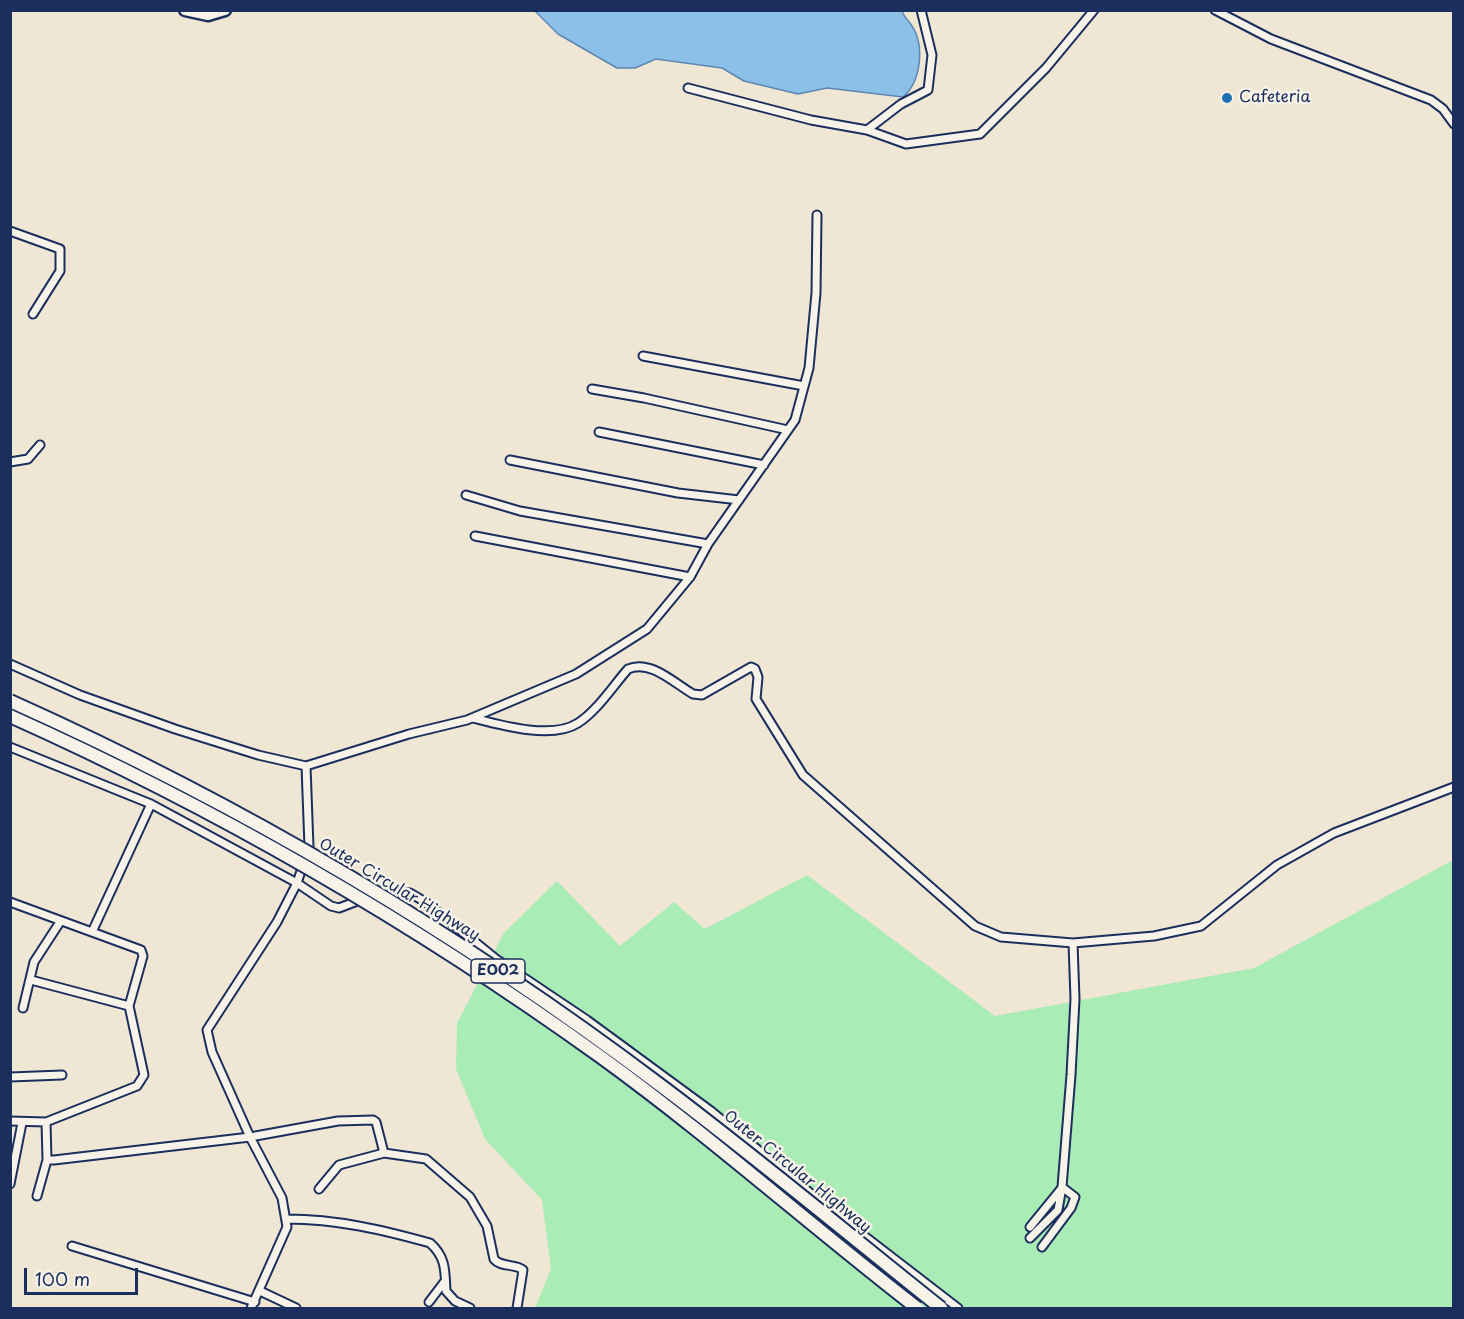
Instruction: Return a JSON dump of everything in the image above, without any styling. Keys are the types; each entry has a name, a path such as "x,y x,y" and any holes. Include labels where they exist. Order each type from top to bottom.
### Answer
{"highway":[{"name":"Outer Circular Highway","path":"10,701 228,808 383,897 472,954 661,1085 941,1308"},
{"name":"Outer Circular Highway","path":"10,716 166,791 287,855 442,948 601,1057 917,1308"}],"main road":[{"path":"185,10 208,15 225,10"}],"street":[{"path":"867,129 901,104 928,90 932,55 921,10"},
{"path":"688,88 811,120 867,129 906,144 980,134 1046,68 1094,10"},
{"path":"1215,10 1271,39 1431,100 1443,109 1454,124"},
{"path":"10,663 80,695 175,729 258,755 306,766 409,734 473,718 576,674 647,629 690,577 708,544 795,420 810,368 816,293 817,215"},
{"path":"10,231 60,249 60,271 33,314"},
{"path":"643,356 804,386"},
{"path":"592,389 644,398 788,430"},
{"path":"599,432 764,465"},
{"path":"10,462 28,459 40,445"},
{"path":"510,460 678,493 739,500"},
{"path":"466,495 520,512 708,544"},
{"path":"475,536 690,577"},
{"path":"473,718 512,728 562,729 576,725 586,717 628,669 637,665 647,667 693,694 702,694 751,667 755,669 758,677 756,699 803,775 975,926 1001,937 1073,943 1154,936 1201,926 1277,865 1334,833 1454,787"},
{"path":"10,747 151,804 297,883 331,906 339,908 386,890 410,893 427,903 496,959 587,1020 711,1111 958,1308"},
{"path":"72,1246 253,1305 260,1291 287,1227 288,1219 282,1198 249,1137 212,1052 207,1030 277,922 297,883 309,847 306,766"},
{"path":"92,932 151,804"},
{"path":"10,902 141,950 143,956 129,1006 144,1075 137,1086 46,1122 10,1121"},
{"path":"22,1008 34,962 60,922"},
{"path":"1030,1238 1058,1210 1062,1187 1071,1076 1073,943"},
{"path":"31,980 129,1006"},
{"path":"10,1077 62,1075"},
{"path":"47,1160 249,1137 338,1121 373,1120 376,1122 384,1153"},
{"path":"37,1196 47,1160 46,1122"},
{"path":"10,1184 22,1123"},
{"path":"319,1189 339,1165 384,1153 426,1159 470,1197 487,1226 494,1259 497,1263 523,1270 517,1308"},
{"path":"1030,1227 1062,1187"},
{"path":"1042,1247 1071,1208 1075,1197 1062,1187"},
{"path":"288,1219 316,1219 345,1223 430,1243 440,1252 444,1263 449,1296 470,1308"},
{"path":"429,1302 445,1281"},
{"path":"260,1291 296,1308"}],"green space":[{"path":"1453,860 1453,1308 535,1308 551,1269 542,1200 485,1139 456,1069 457,1023 504,933 557,881 620,946 674,902 705,929 807,875 995,1016 1254,968"}],"water":[{"path":"535,11 902,11 919,43 919,63 914,82 903,97 827,88 798,94 744,81 722,68 656,59 635,68 617,68 558,34"}],"place":[{"name":"Cafeteria","path":"1227,98"}]}
